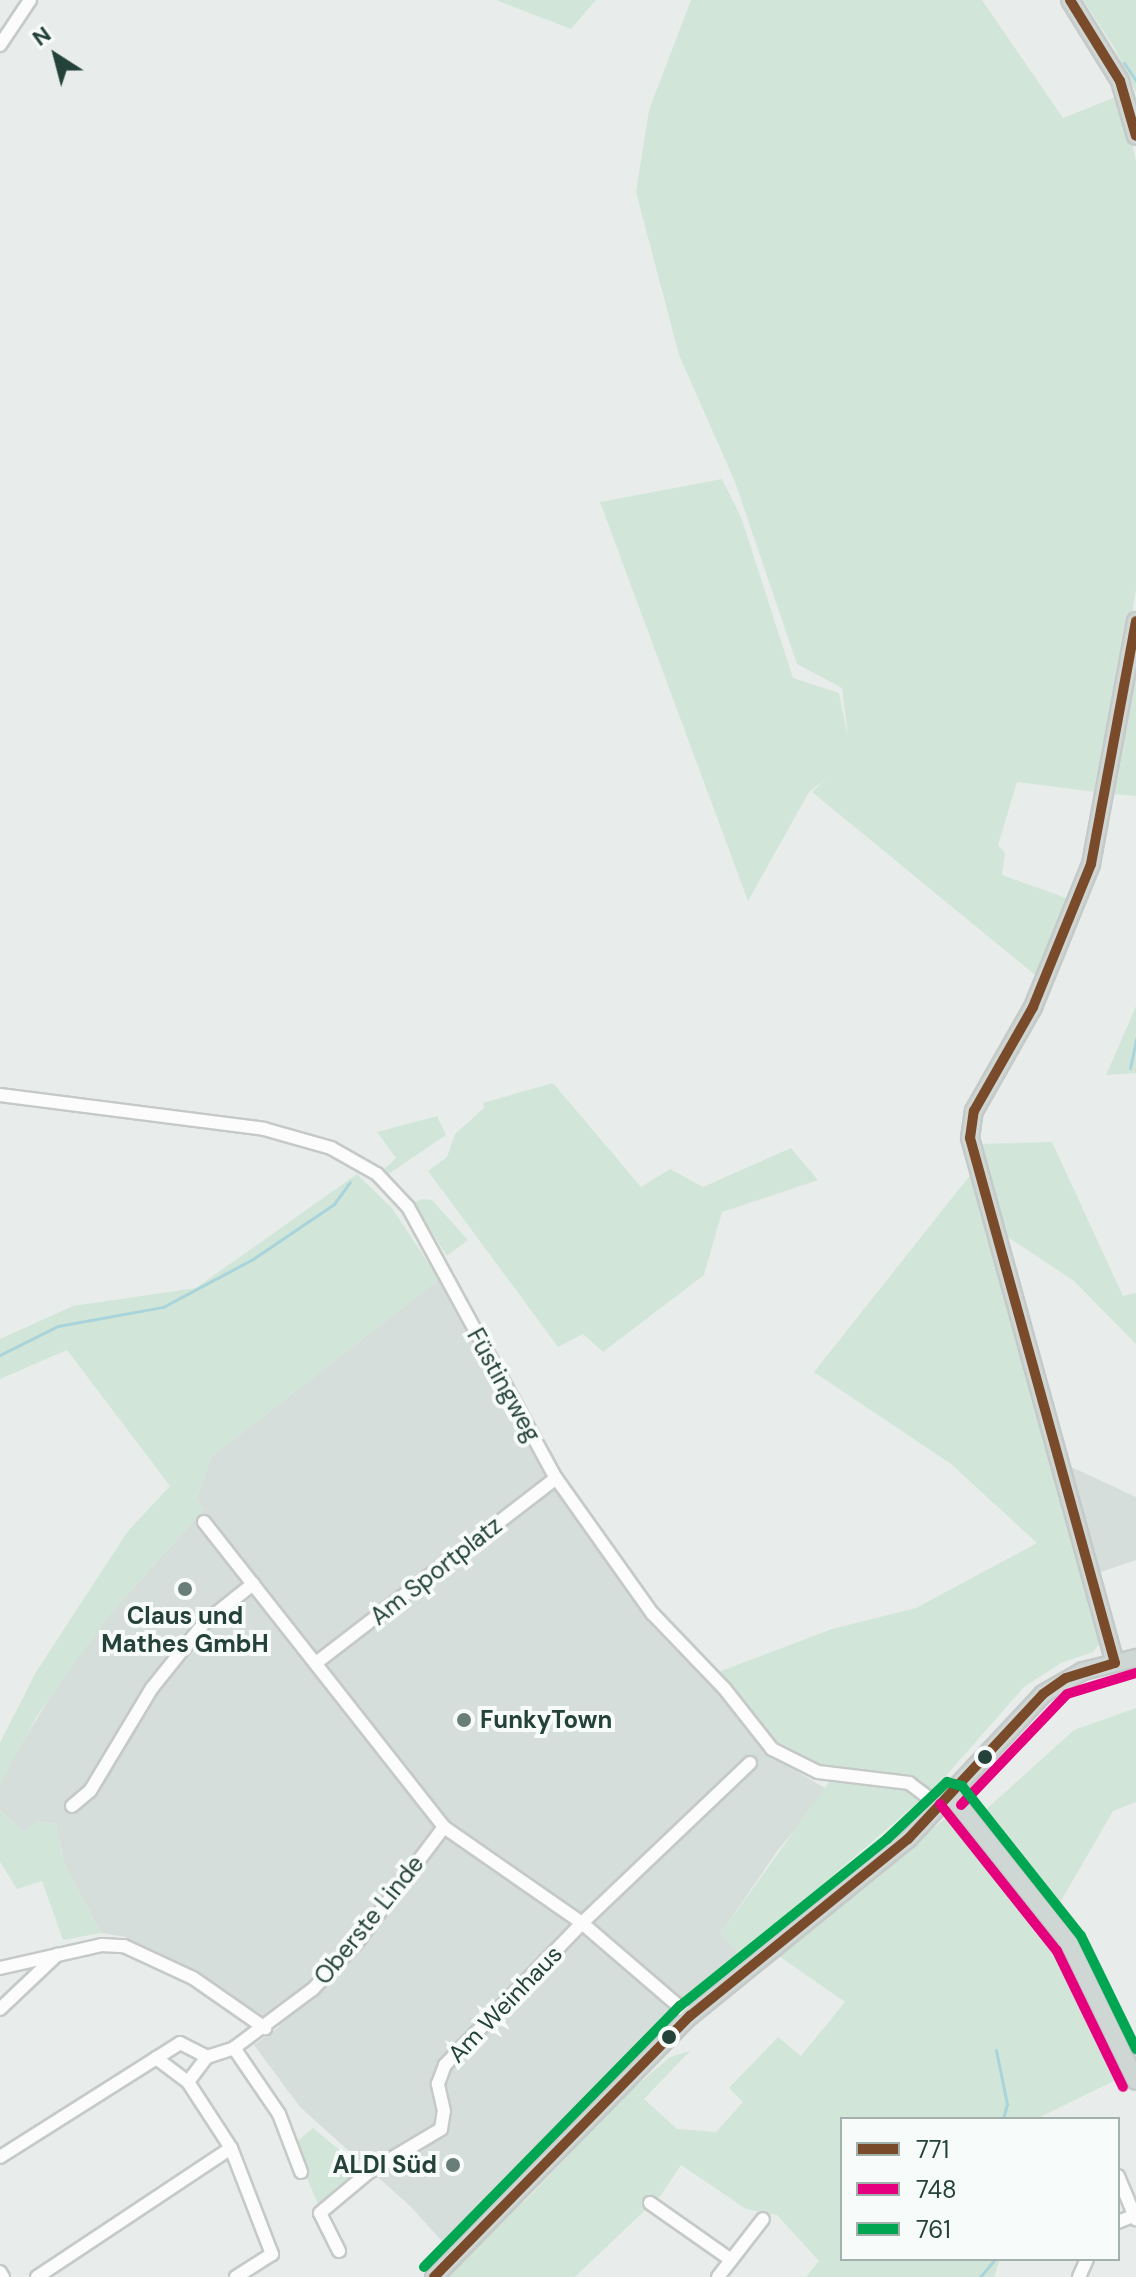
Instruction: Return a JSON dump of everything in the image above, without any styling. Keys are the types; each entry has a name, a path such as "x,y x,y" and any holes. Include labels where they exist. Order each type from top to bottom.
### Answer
{"main road":[{"path":"1070,0 1120,81 1136,136"},
{"path":"1115,1663 970,1138 977,1104 1025,1024 1075,908 1107,793 1136,621"},
{"path":"434,2277 690,2016 896,1849 946,1801 1050,1688 1077,1674 1136,1658"},
{"path":"946,1801 1069,1943 1136,2081"}],"street":[{"path":"0,45 30,0"},
{"name":"Füstingweg","path":"0,1095 264,1129 331,1148 364,1164 408,1207 556,1478 652,1613 724,1688 772,1749 818,1772 909,1783 946,1801"},
{"name":"Am Sportplatz","path":"316,1663 556,1478"},
{"path":"204,1522 444,1827 582,1923 690,2016"},
{"path":"72,1806 90,1791 152,1688 204,1623 253,1584"},
{"name":"Am Weinhaus","path":"339,2251 320,2213 369,2172 441,2129 444,2111 438,2084 445,2065 582,1923 750,1763"},
{"name":"Oberste Linde","path":"207,2057 234,2048 265,2028 348,1952 444,1827"},
{"path":"0,1968 59,1953 124,1946 193,1978 265,2028"},
{"path":"0,2009 59,1953"},
{"path":"0,2157 180,2043 207,2057 188,2082"},
{"path":"234,2048 279,2114 301,2172"},
{"path":"156,2058 188,2082 231,2148 272,2254 236,2277"},
{"path":"37,2277 231,2148"},
{"path":"1120,2181 1135,2217"},
{"path":"650,2203 731,2260"},
{"path":"718,2277 763,2219"}],"shaded area":[{"path":"439,1279 535,1458 664,1638 704,1671 771,1756 828,1790 778,1850 721,1933 740,1955 666,2022 449,2249 410,2206 300,2107 254,2045 280,2026 193,1972 125,1937 101,1933 64,1864 56,1824 39,1821 23,1832 0,1810 0,1784 14,1755 70,1666 109,1615 204,1509 196,1500 211,1457"},
{"path":"1065,1464 1136,1497 1136,1560 1098,1573"}],"green space":[{"path":"496,0 596,0 571,29"},
{"path":"691,0 982,0 1063,118 1121,95 1136,161 1136,589 1103,793 1017,782 998,845 1005,853 1002,875 1069,899 1040,979 812,792 827,778 809,792 748,901 600,502 722,479 741,517 793,678 839,693 848,738 842,688 797,664 735,482 679,355 636,192 649,110"},
{"path":"1083,0 1136,0 1136,92 1115,49"},
{"path":"1136,648 1136,796 1112,794"},
{"path":"1136,1006 1136,1073 1106,1075 1127,1027"},
{"path":"553,1083 641,1187 670,1169 703,1187 791,1148 818,1180 722,1212 704,1275 603,1352 583,1334 558,1347 428,1171 447,1157 455,1134 484,1108 483,1103"},
{"path":"437,1116 446,1135 384,1177 380,1173 396,1158 377,1132"},
{"path":"1052,1142 1123,1296 1136,1293 1136,1344 1074,1281 999,1231 975,1144"},
{"path":"357,1174 392,1208 439,1279 211,1457 196,1500 204,1509 109,1615 37,1716 0,1784 0,1743 36,1672 128,1531 170,1486 67,1350 0,1379 0,1339 73,1306 196,1288"},
{"path":"971,1174 1100,1643 1093,1652 1061,1663 1024,1687 937,1786 740,1955 721,1933 837,1771 805,1762 778,1744 716,1673 832,1629 916,1608 1037,1543 951,1464 814,1372"},
{"path":"422,1199 432,1200 468,1240 447,1256 413,1203"},
{"path":"1136,1708 1136,1802 1113,1811 1058,1906 1004,1848 981,1814 1074,1730"},
{"path":"0,1810 23,1832 38,1821 56,1824 64,1864 101,1933 63,1940 42,1881 17,1889 0,1862"},
{"path":"951,1814 1058,1952 1126,2075 1040,2117 840,2117 840,2261 999,2261 994,2277 806,2277 819,2261 777,2215 746,2209 681,2165 662,2194 575,2277 447,2277 518,2199 524,2202 629,2092 670,2057 690,2051 644,2099 677,2129 716,2132 743,2102 729,2088 778,2037 801,2056 845,2002 776,1954"},
{"path":"313,2128 365,2171 320,2209 293,2145"}],"waterway":[{"path":"1124,63 1136,81"},
{"path":"1130,1068 1136,1039"},
{"path":"0,1355 58,1326 163,1307 253,1259 334,1204 350,1182"},
{"path":"996,2050 1007,2104 1004,2117"},
{"path":"980,2277 993,2261"}],"transit line":[{"name":"771","path":"1070,0 1120,81 1136,136"},
{"name":"771","path":"1115,1663 970,1138 974,1111 1033,1007 1091,864 1136,621"},
{"name":"771","path":"434,2277 690,2016 908,1839 1043,1694 1066,1678 1115,1663"},
{"name":"748","path":"961,1805 1067,1694 1136,1673"},
{"name":"761","path":"424,2267 680,2006 887,1839 947,1782 962,1786 1081,1936 1136,2049"},
{"name":"748","path":"940,1804 1057,1951 1123,2087"}],"place":[{"name":"Claus und Mathes GmbH","path":"185,1589"},
{"name":"FunkyTown","path":"464,1720"},
{"name":"ALDI Süd","path":"453,2165"}]}
